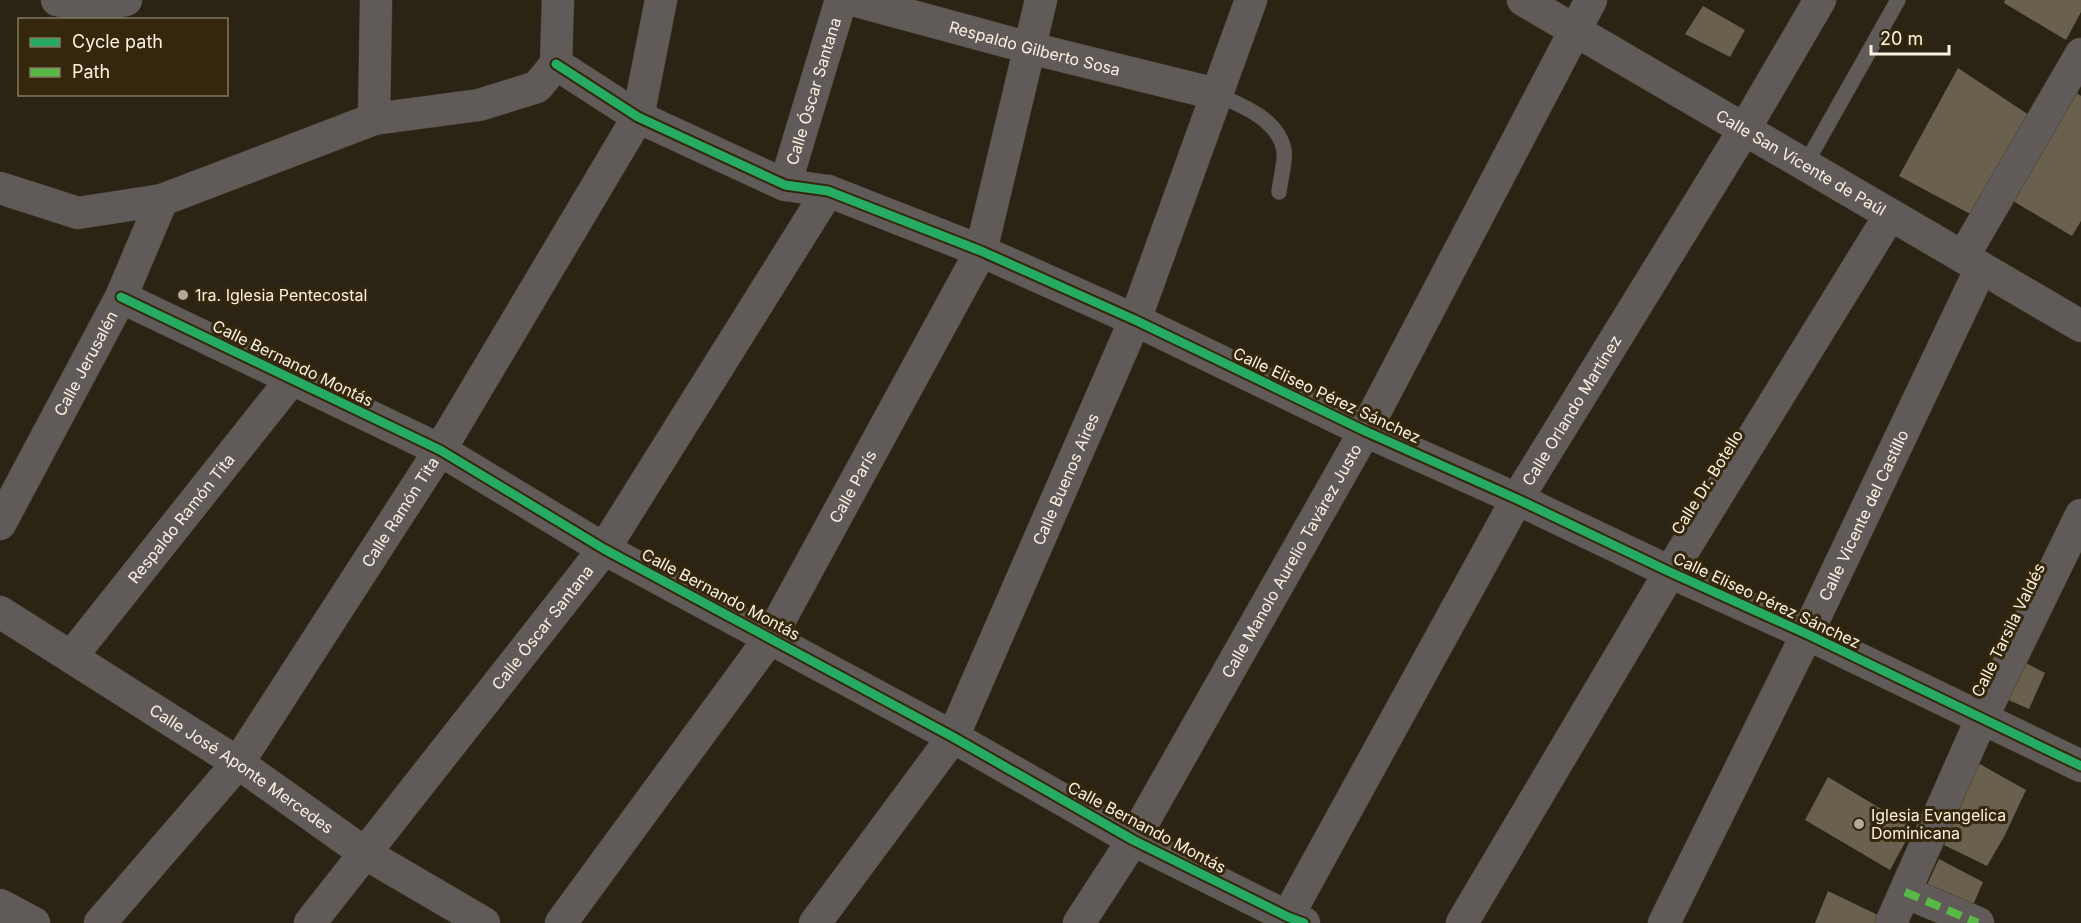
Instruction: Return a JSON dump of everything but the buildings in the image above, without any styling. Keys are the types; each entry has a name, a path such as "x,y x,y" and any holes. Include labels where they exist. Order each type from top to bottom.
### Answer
{"street":[{"path":"57,0 91,8 126,0"},
{"path":"374,119 376,0"},
{"path":"0,189 78,213 162,200 374,119 479,105 537,87 556,64 558,0"},
{"name":"Calle Ramón Tita","path":"100,923 238,763 440,450 638,117 661,0"},
{"name":"Calle Óscar Santana","path":"785,185 841,0"},
{"name":"Respaldo Gilberto Sosa","path":"853,0 1030,48 1216,94"},
{"name":"Calle París","path":"561,923 770,638 981,251 1041,0"},
{"name":"Calle Buenos Aires","path":"815,923 953,737 1136,320 1251,0"},
{"name":"Calle San Vicente de Paúl","path":"1523,0 2081,326"},
{"name":"Calle Manolo Aurelio Tavárez Justo","path":"1079,923 1132,840 1365,431 1591,0"},
{"name":"Calle Orlando Martínez","path":"1292,921 1517,499 1744,130 1820,0"},
{"name":"Calle Vicente del Castillo","path":"1664,923 1807,634 1972,262 2081,54"},
{"name":"Calle Eliseo Pérez Sánchez","path":"556,64 638,117 785,185 828,190 981,251 1136,320 1365,431 1807,634 1981,720 2081,766"},
{"name":"Calle Óscar Santana","path":"310,923 604,549 828,190"},
{"name":"Calle Jerusalén","path":"0,524 121,297 162,200"},
{"name":"Calle Dr. Botello","path":"1462,923 1670,572 1890,215"},
{"name":"Calle Bernando Montás","path":"121,297 440,450 604,549 953,737 1132,840 1292,921"},
{"name":"Respaldo Ramón Tita","path":"71,657 292,379"},
{"name":"Calle Tarsila Valdés","path":"1891,923 1981,720 2074,548 2081,515"},
{"name":"Calle José Aponte Mercedes","path":"0,612 238,763 366,854 484,923"},
{"path":"1905,892 1978,923"},
{"path":"0,905 34,923"}],"lane":[{"path":"1805,165 1899,0"},
{"path":"1216,94 1240,104 1265,120 1277,134 1284,151 1278,192"}],"marked path":[{"path":"1905,892 1978,923"}],"cycle path":[{"path":"556,64 638,117 785,185 828,191 981,251 1135,320 1365,431 1807,634 2081,766"},
{"path":"121,297 440,450 604,549 953,737 1133,840 1304,923"}],"place":[{"name":"1ra. Iglesia Pentecostal","path":"183,295"},
{"name":"Iglesia Evangelica Dominicana","path":"1859,824"}]}
